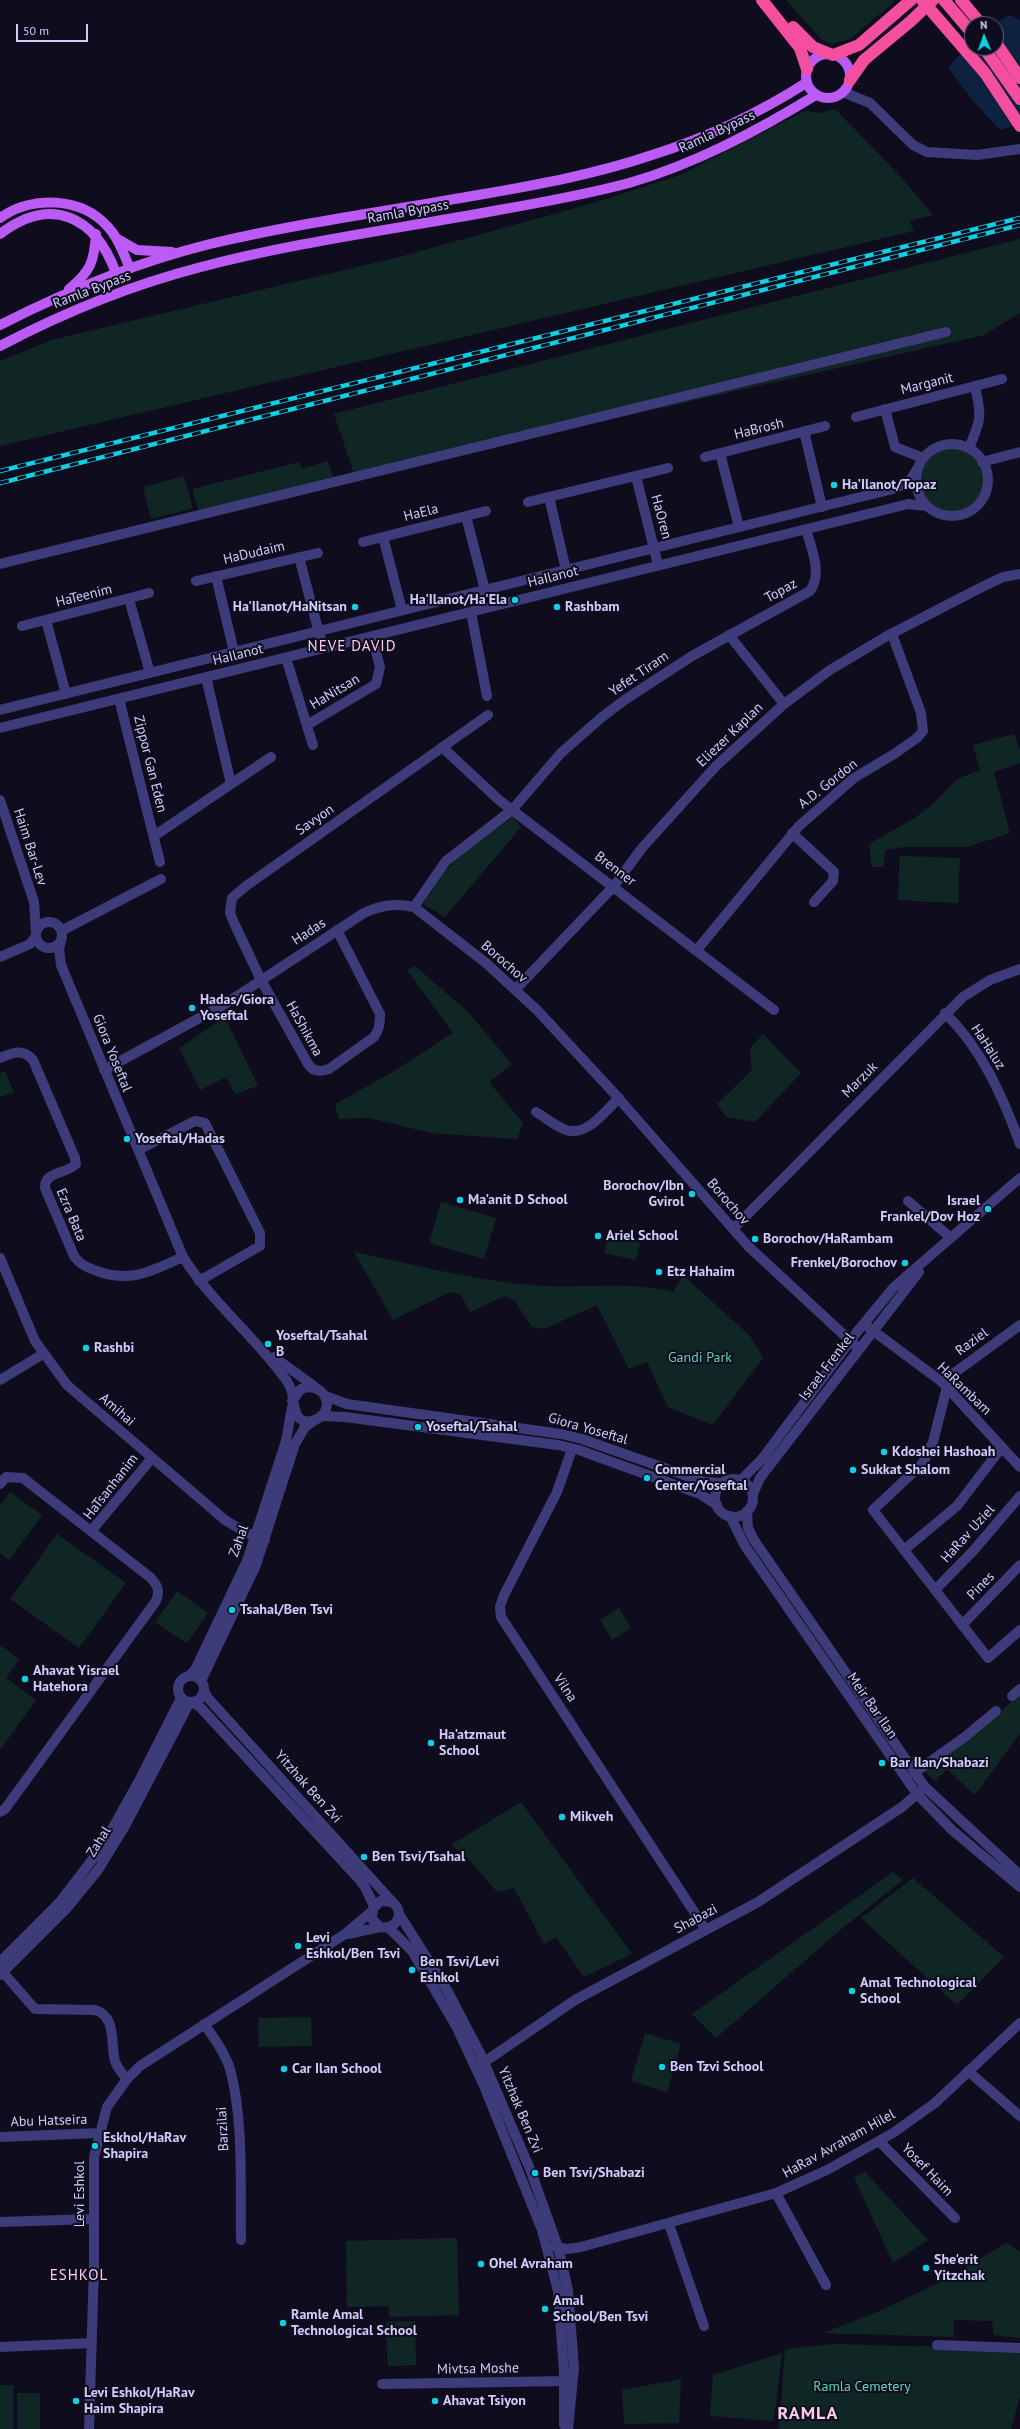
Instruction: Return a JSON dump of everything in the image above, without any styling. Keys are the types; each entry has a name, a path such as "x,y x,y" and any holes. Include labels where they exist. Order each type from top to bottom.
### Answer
{"highway":[{"path":"762,0 800,48 807,69"},
{"path":"772,0 802,37 813,47 832,55 860,44 911,0"},
{"path":"922,0 985,72 1020,126"},
{"path":"850,80 864,60 912,21 933,0"},
{"path":"944,0 964,24"},
{"path":"961,0 974,16"},
{"path":"1004,55 1020,78"},
{"path":"990,56 1020,99"}],"main road":[{"path":"832,55 843,60 848,66 850,80 843,92 830,98 816,95 806,83 807,69 816,57 832,55"},
{"name":"Ramla Bypass","path":"0,325 116,272 180,252 246,236 529,186 623,164 698,138 785,97 806,83"},
{"name":"Ramla Bypass","path":"0,346 55,319 106,298 168,276 201,267 257,254 565,198 629,183 675,167 725,145 816,95"},
{"path":"0,218 31,204 63,203 97,217 108,226 116,238 130,268"},
{"path":"0,234 19,222 45,214 58,215 71,219 83,224 96,234 106,248 116,272"},
{"path":"61,296 85,276 91,266 95,256 96,234"},
{"path":"116,238 137,250 180,252"}],"street":[{"path":"843,92 870,103 913,145 927,152 977,155 1020,149"},
{"path":"0,564 946,332"},
{"name":"Marganit","path":"856,417 1002,379"},
{"name":"Marganit","path":"969,448 980,424 981,414 975,386"},
{"name":"Marganit","path":"886,409 895,447 923,458"},
{"name":"HaBrosh","path":"705,457 825,426"},
{"name":"HaBrosh","path":"804,432 822,507"},
{"path":"957,444 969,448 982,462 988,479 986,490 980,501 971,510 960,515 949,516 926,506 919,495 916,482 917,470 923,458 932,450 943,445 957,444"},
{"path":"982,462 1020,452"},
{"name":"HaBrosh","path":"720,453 739,527"},
{"path":"528,502 668,468"},
{"name":"HaIlanot","path":"0,710 903,486 909,482 917,470"},
{"name":"HaOren","path":"636,476 658,565"},
{"path":"549,497 566,570"},
{"name":"HaIlanot","path":"0,728 908,504 926,506"},
{"name":"HaEla","path":"363,542 486,511"},
{"path":"466,516 485,590"},
{"name":"Topaz","path":"729,635 810,591 815,584 817,575 806,529"},
{"path":"383,537 402,610"},
{"name":"HaDudaim","path":"196,581 318,553"},
{"name":"HaDudaim","path":"299,557 323,648"},
{"name":"Eliezer Kaplan","path":"515,990 614,886 642,848 716,766 784,704 830,670 892,634 1003,577 1020,574"},
{"name":"HaDudaim","path":"216,576 234,652"},
{"name":"HaTeenim","path":"22,626 149,593"},
{"name":"HaTeenim","path":"129,598 150,673"},
{"path":"471,612 487,696"},
{"name":"HaTeenim","path":"46,620 66,694"},
{"name":"A.D. Gordon","path":"696,951 792,833 813,812 854,778 894,754 923,731 921,713 892,634"},
{"path":"729,635 784,704"},
{"name":"Yefet Tiram","path":"512,810 561,753 602,717 659,676 729,635"},
{"name":"HaNitsan","path":"307,725 376,684 380,667 372,636"},
{"name":"HaNitsan","path":"286,658 313,745"},
{"path":"206,677 231,784"},
{"name":"Zippor Gan Eden","path":"119,699 160,862"},
{"name":"Savyon","path":"261,980 230,913 232,898 246,886 488,715"},
{"name":"Brenner","path":"442,747 512,810 614,886 774,1010"},
{"name":"Zippor Gan Eden","path":"154,836 271,757"},
{"name":"Haim Bar-Lev","path":"0,800 34,902 40,940"},
{"path":"414,907 440,868 452,856 512,810"},
{"path":"792,833 834,872 833,881 814,902"},
{"path":"0,957 40,940 58,944 62,934 160,879"},
{"name":"Haim Bar-Lev","path":"34,902 62,934"},
{"name":"Hadas","path":"104,1070 166,1038 261,980 336,930 375,908 399,904 414,907"},
{"name":"Borochov","path":"414,907 486,963 566,1040 619,1098 732,1229 849,1342 858,1348"},
{"path":"40,940 44,922 52,922"},
{"name":"HaShikma","path":"261,980 310,1069 322,1072 329,1069 374,1037 379,1030 380,1022 380,1014 336,930"},
{"name":"Giora Yoseftal","path":"62,934 59,949 61,965 183,1257 199,1281 259,1346 288,1381 292,1404"},
{"name":"Giora Yoseftal","path":"40,940 61,965"},
{"name":"Marzuk","path":"732,1229 945,1013 975,988 1020,969"},
{"name":"HaHaluz","path":"945,1013 966,1036 987,1068 1020,1144"},
{"name":"Ezra Bata","path":"0,1058 21,1052 28,1054 33,1060 75,1158 76,1164 72,1168 48,1177 45,1182 45,1188 71,1250 78,1262 83,1266 114,1277 124,1277 149,1272 183,1257"},
{"path":"536,1112 570,1131 577,1130 590,1125 619,1098"},
{"path":"138,1150 196,1121 205,1123 260,1233 260,1246 199,1281"},
{"name":"Israel Frenkel","path":"741,1480 762,1459 849,1342 894,1287 927,1261 1020,1178"},
{"path":"908,1201 951,1238"},
{"name":"Amihai","path":"0,1258 35,1341 42,1354 67,1385 225,1520 260,1539"},
{"name":"Israel Frenkel","path":"752,1494 760,1478 858,1348 927,1261"},
{"name":"HaRambam","path":"864,1324 944,1385 1020,1467"},
{"name":"Raziel","path":"944,1385 1020,1325"},
{"name":"Giora Yoseftal","path":"259,1346 321,1392 347,1404 561,1434 582,1439 704,1482 723,1483"},
{"path":"0,1380 42,1354"},
{"path":"944,1385 933,1442 923,1463 873,1510 936,1589 988,1658 1020,1630"},
{"path":"306,1386 321,1392 326,1408 318,1418 304,1420 298,1417 292,1404 300,1389 306,1386"},
{"name":"Zahal","path":"189,1676 195,1670 260,1539 286,1441 292,1404"},
{"name":"Giora Yoseftal","path":"318,1418 345,1417 512,1438 572,1449 700,1494 717,1505"},
{"name":"Zahal","path":"203,1686 237,1608 260,1539 297,1439 305,1427 318,1418"},
{"path":"904,1550 958,1506 1002,1447"},
{"name":"Vilna","path":"572,1449 557,1492 504,1595 500,1607 501,1618 706,1930"},
{"name":"HaTsanhanim","path":"0,1812 6,1809 156,1601 159,1593 157,1585 151,1578 92,1530 152,1458"},
{"path":"0,1484 6,1477 23,1478 92,1530"},
{"path":"734,1479 741,1480 750,1488 753,1500 747,1511 742,1515 730,1516 725,1514 717,1505 716,1493 723,1483 734,1479"},
{"name":"HaRav Uziel","path":"936,1589 974,1550 1020,1496"},
{"name":"Meir Bar Ilan","path":"747,1511 748,1528 754,1540 914,1773 925,1787 1020,1875"},
{"name":"Meir Bar Ilan","path":"730,1516 745,1546 917,1794 952,1830 1020,1887"},
{"name":"Pines","path":"962,1625 1020,1565"},
{"path":"189,1676 196,1677 203,1686 200,1698 191,1702 180,1698 177,1691 179,1683 189,1676"},
{"name":"Yitzhak Ben Zvi","path":"203,1686 208,1698 392,1902"},
{"path":"1012,1696 1020,1688"},
{"name":"Zahal","path":"1,1970 59,1903 102,1847 139,1781 180,1698"},
{"name":"Zahal","path":"1,1970 66,1909 106,1858 132,1814 191,1702"},
{"name":"Yitzhak Ben Zvi","path":"191,1702 200,1707 358,1878 366,1888 373,1909"},
{"path":"914,1773 966,1736 996,1711"},
{"name":"Shabazi","path":"480,2065 575,2000 758,1902 902,1807 925,1787"},
{"path":"384,1900 392,1902 397,1907 399,1914 396,1922 384,1927 372,1919 373,1909 384,1900"},
{"name":"Levi Eshkol","path":"88,2429 92,2343 94,2157 99,2133 107,2107 127,2079 160,2052 340,1937 373,1909"},
{"name":"Yitzhak Ben Zvi","path":"399,1914 447,1990 480,2065 530,2169 558,2247 568,2290 568,2429"},
{"name":"Yitzhak Ben Zvi","path":"384,1927 412,1951 480,2065 546,2243 558,2291 569,2381 564,2429"},
{"name":"Levi Eshkol","path":"340,1937 384,1927"},
{"path":"1,1970 36,2009 95,2010 102,2012 110,2022 115,2061 127,2079"},
{"name":"HaRav Avraham Hilel","path":"546,2243 567,2249 581,2247 669,2224 776,2193 821,2173 879,2141 935,2103 1020,2023"},
{"name":"Barzilai","path":"204,2024 219,2046 230,2068 237,2105 241,2240"},
{"path":"968,2072 1020,2116"},
{"name":"Abu Hatseira","path":"0,2138 99,2133"},
{"name":"Yosef Haim","path":"879,2141 955,2218"},
{"path":"776,2193 826,2285"},
{"path":"0,2222 94,2219"},
{"path":"669,2224 704,2326"},
{"path":"0,2347 92,2343"},
{"path":"937,2345 1020,2348"},
{"name":"Mivtsa Moshe","path":"382,2384 569,2381"}],"green space":[{"path":"786,0 892,0 894,2 850,39 831,44 822,40"},
{"path":"835,109 900,176 933,215 909,221 914,231 0,446 0,361 52,340 399,257 597,202 680,175 805,111 820,113"},
{"path":"1020,239 1020,313 984,335 355,477 334,414"},
{"path":"952,448 970,454 978,462 984,480 978,498 970,506 952,512 934,506 926,498 920,480 926,462 934,454"},
{"path":"328,461 335,482 200,515 192,489 299,462 302,469"},
{"path":"184,476 193,508 151,519 143,487"},
{"path":"1014,734 1020,751 1020,763 994,772 1010,833 967,847 903,847 885,850 883,867 872,867 869,844 913,819 931,806 957,779 980,770 973,745"},
{"path":"513,817 521,827 445,917 423,904 447,869 462,853"},
{"path":"900,856 960,858 958,903 898,900"},
{"path":"415,966 467,1011 512,1064 489,1082 523,1123 517,1139 431,1133 369,1118 339,1119 335,1104 391,1073 453,1033 407,970"},
{"path":"225,1017 258,1086 235,1094 226,1077 200,1090 179,1048"},
{"path":"763,1034 801,1073 755,1122 726,1117 717,1104 752,1070 750,1048"},
{"path":"5,1071 14,1092 0,1097 0,1073"},
{"path":"441,1202 496,1218 484,1259 429,1243"},
{"path":"608,1235 640,1243 636,1260 604,1253"},
{"name":"Gandi Park","path":"354,1252 464,1276 531,1285 567,1287 620,1286 655,1288 673,1292 683,1275 750,1336 763,1358 713,1425 668,1407 647,1362 629,1369 597,1305 544,1329 532,1327 514,1300 504,1296 470,1312 461,1295 450,1292 393,1320"},
{"path":"10,1492 42,1515 9,1560 0,1553 0,1506"},
{"path":"57,1534 126,1583 79,1648 10,1599"},
{"path":"177,1591 208,1613 187,1643 155,1622"},
{"path":"619,1608 631,1628 612,1640 600,1620"},
{"path":"0,1645 19,1659 6,1678 36,1700 0,1750"},
{"path":"1020,1694 1020,1733 975,1795 947,1769 935,1781 924,1771 991,1720"},
{"path":"521,1802 632,1954 584,1977 556,1937 544,1944 514,1888 497,1892 466,1856 451,1845"},
{"path":"893,1872 903,1880 839,1931 716,2038 692,2014"},
{"path":"913,1878 1004,1957 957,2005 861,1918"},
{"path":"311,2017 312,2046 259,2047 258,2018"},
{"path":"645,2033 681,2044 667,2092 631,2081"},
{"path":"865,2172 928,2240 893,2263 854,2177"},
{"path":"457,2238 459,2315 389,2317 389,2306 347,2307 346,2241"},
{"path":"1006,2243 1020,2252 1020,2338 994,2335 992,2321 954,2320 954,2337 823,2333 877,2312 943,2281"},
{"path":"415,2321 416,2365 388,2366 386,2322"},
{"name":"Ramla Cemetery","path":"834,2344 1020,2349 1020,2397 1011,2429 779,2429 785,2349"},
{"path":"782,2353 774,2421 710,2416 713,2375"},
{"path":"681,2379 679,2423 624,2424 622,2390"},
{"path":"0,2385 13,2385 13,2429 0,2429"},
{"path":"17,2393 40,2393 40,2429 17,2429"}],"water":[{"path":"1010,15 1020,20 1020,124 1000,130 973,101 948,68 964,49 964,56 1004,56 1004,18"}],"railway":[{"path":"0,471 1020,218"},
{"path":"0,483 1020,225"}],"place":[{"name":"Ha'Ilanot/Topaz","path":"834,485"},
{"name":"Ha'Ilanot/Ha'Ela","path":"515,600"},
{"name":"Ha'Ilanot/HaNitsan","path":"355,607"},
{"name":"Rashbam","path":"557,607"},
{"name":"Hadas/Giora Yoseftal","path":"192,1008"},
{"name":"Yoseftal/Hadas","path":"127,1139"},
{"name":"Borochov/Ibn Gvirol","path":"692,1194"},
{"name":"Ma'anit D School","path":"460,1200"},
{"name":"Israel Frankel/Dov Hoz","path":"988,1209"},
{"name":"Ariel School","path":"598,1236"},
{"name":"Borochov/HaRambam","path":"755,1239"},
{"name":"Frenkel/Borochov","path":"905,1263"},
{"name":"Etz Hahaim","path":"659,1272"},
{"name":"Yoseftal/Tsahal B","path":"268,1344"},
{"name":"Rashbi","path":"86,1348"},
{"name":"Yoseftal/Tsahal","path":"418,1427"},
{"name":"Kdoshei Hashoah","path":"884,1452"},
{"name":"Sukkat Shalom","path":"853,1470"},
{"name":"Commercial Center/Yoseftal","path":"647,1478"},
{"name":"Tsahal/Ben Tsvi","path":"232,1610"},
{"name":"Ahavat Yisrael Hatehora","path":"25,1679"},
{"name":"Ha'atzmaut School","path":"431,1743"},
{"name":"Bar Ilan/Shabazi","path":"882,1763"},
{"name":"Mikveh","path":"562,1817"},
{"name":"Ben Tsvi/Tsahal","path":"364,1857"},
{"name":"Levi Eshkol/Ben Tsvi","path":"298,1946"},
{"name":"Ben Tsvi/Levi Eshkol","path":"412,1970"},
{"name":"Amal Technological School","path":"852,1991"},
{"name":"Ben Tzvi School","path":"662,2067"},
{"name":"Car Ilan School","path":"284,2069"},
{"name":"Eskhol/HaRav Shapira","path":"95,2146"},
{"name":"Ben Tsvi/Shabazi","path":"535,2173"},
{"name":"Ohel Avraham","path":"481,2264"},
{"name":"She'erit Yitzchak","path":"926,2268"},
{"name":"Amal School/Ben Tsvi","path":"545,2309"},
{"name":"Ramle Amal Technological School","path":"283,2323"},
{"name":"Levi Eshkol/HaRav Haim Shapira","path":"76,2401"},
{"name":"Ahavat Tsiyon","path":"435,2401"}],"district":[{"name":"NEVE DAVID","path":"352,647"},
{"name":"ESHKOL","path":"79,2276"},
{"name":"RAMLA","path":"808,2414"}]}
